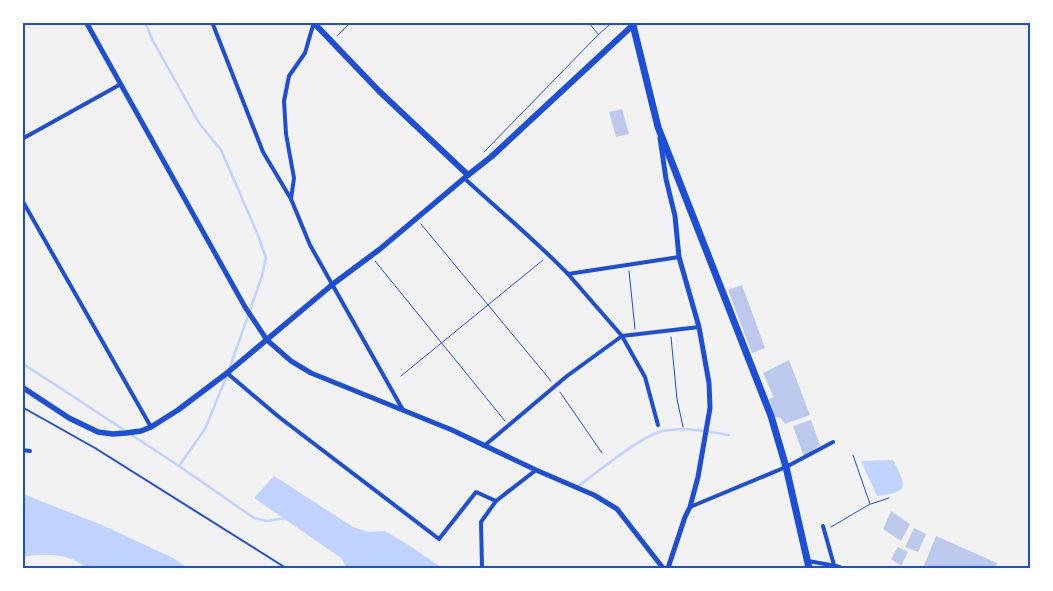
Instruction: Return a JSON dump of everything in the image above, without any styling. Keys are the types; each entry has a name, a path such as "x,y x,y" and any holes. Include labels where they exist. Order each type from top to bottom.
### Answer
{"highway":[{"path":"634,23 658,127 771,416 786,467 809,565"}],"main road":[{"path":"313,23 466,176"},
{"path":"22,387 84,426 98,432 112,434 141,431 151,427 178,410 227,373 333,284 372,256 491,157 634,23"}],"street":[{"path":"86,22 245,307 267,340 291,361 311,373 452,430 594,495 617,509 663,568"},
{"path":"212,22 263,152 291,199 310,245 403,410"},
{"path":"291,199 294,178 286,134 284,101 289,76 305,53 313,23"},
{"path":"22,139 121,84"},
{"path":"658,127 666,179 675,216 679,257 700,327 709,383 710,408 698,477 690,507 684,517 668,568"},
{"path":"466,176 550,255 622,336 645,377 658,426"},
{"path":"22,200 151,427"},
{"path":"568,274 679,257"},
{"path":"484,446 555,385 622,336 700,327"},
{"path":"227,373 279,417 439,539 476,492 496,501"},
{"path":"690,507 786,467 832,442"},
{"path":"22,450 30,451"},
{"path":"482,568 480,564 481,522 496,501 536,470"},
{"path":"824,528 834,565"},
{"path":"809,565 834,565 842,568"}],"lane":[{"path":"22,407 95,448 286,568"}],"path":[{"path":"331,41 352,22"},
{"path":"588,22 599,34"},
{"path":"484,153 599,34 609,26"},
{"path":"416,219 555,385 602,453"},
{"path":"401,376 550,255"},
{"path":"372,256 508,425"},
{"path":"628,265 635,334"},
{"path":"670,331 677,398 683,427"},
{"path":"853,455 870,504"},
{"path":"824,528 870,504 889,498"}],"water":[{"path":"893,460 901,476 903,487 895,492 877,496 861,461"},
{"path":"274,476 353,527 369,532 385,531 442,568 347,568 341,558 254,498"},
{"path":"23,494 102,525 173,558 188,568 86,568 73,559 56,555 23,557"}],"building":[{"path":"622,109 629,134 616,137 609,112"},
{"path":"742,285 765,348 752,353 728,290"},
{"path":"789,360 810,415 785,424 781,418 775,417 769,398 774,398 763,373"},
{"path":"811,420 820,445 804,457 793,426"},
{"path":"891,511 910,524 901,541 883,529"},
{"path":"914,528 926,534 918,552 905,547"},
{"path":"936,536 997,563 995,568 923,568"},
{"path":"898,547 908,552 901,566 891,559"}],"waterway":[{"path":"145,22 153,41 199,123 221,150 266,258 262,276 229,370"},
{"path":"22,363 179,466 254,518 267,521 285,518"},
{"path":"179,466 205,429 227,375"},
{"path":"578,486 632,446 654,434 663,431 688,429 729,435"}]}
